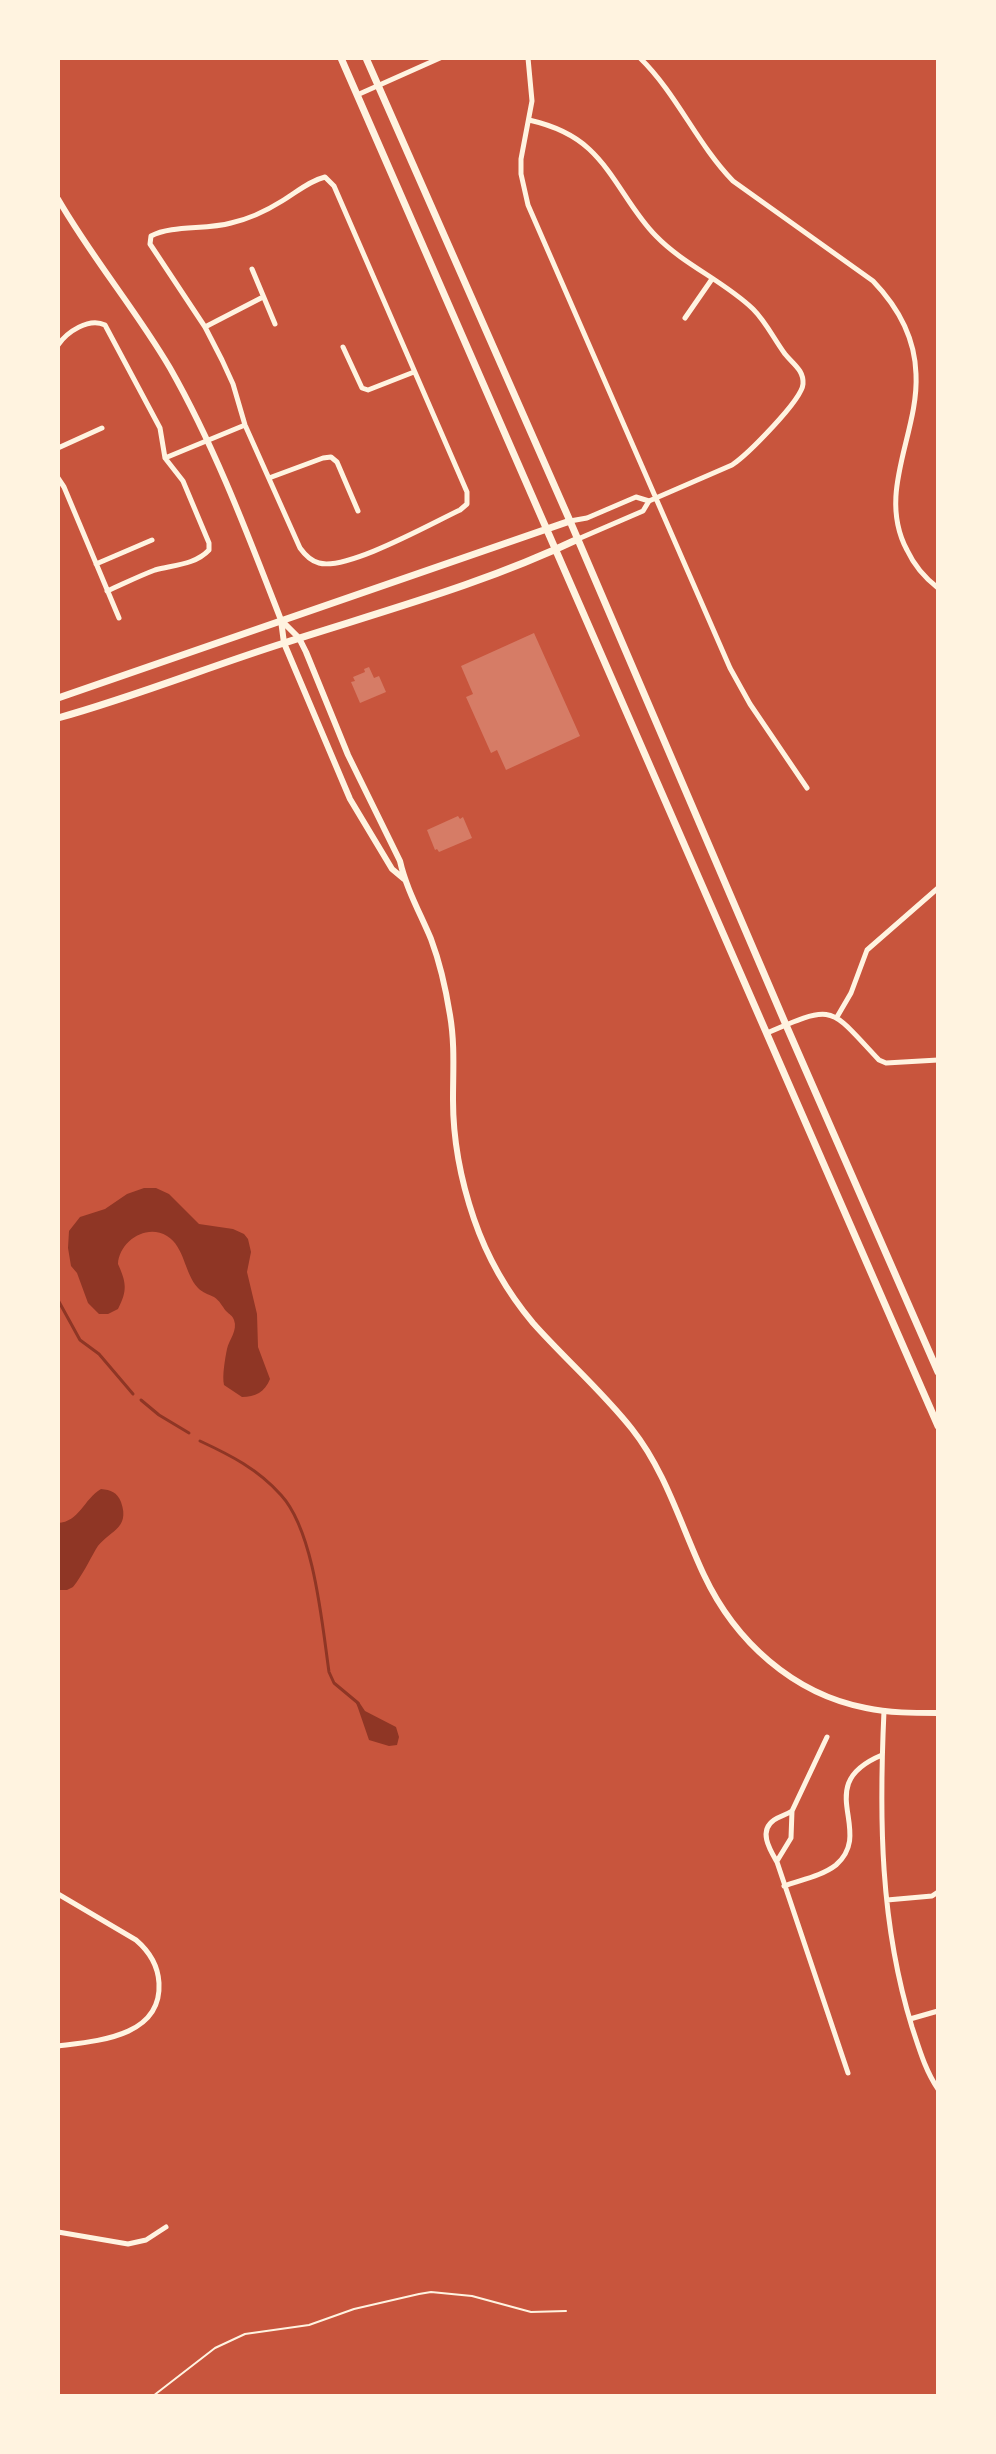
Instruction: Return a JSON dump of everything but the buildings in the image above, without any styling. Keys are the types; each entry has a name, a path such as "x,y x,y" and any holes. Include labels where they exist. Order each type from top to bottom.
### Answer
{"main road":[{"path":"341,58 938,1426"},
{"path":"366,58 938,1372"},
{"path":"58,698 570,521"},
{"path":"58,718 417,602 536,559 578,539"}],"street":[{"path":"357,95 440,58"},
{"path":"528,58 533,91 521,159 528,205 739,686 807,788"},
{"path":"640,58 715,162 733,181 873,281 900,316 909,337 916,375 915,395 896,484 895,514 911,558 938,588"},
{"path":"529,120 562,130 589,149 653,233 745,303 763,321 787,356 797,365 803,380 797,400 742,459 656,499 649,501 636,497 587,518 570,521"},
{"path":"325,177 334,186 467,492 467,504 366,555 342,563 320,563 308,557 300,548 245,425 233,384 205,327 150,244 151,236 160,231 204,229 257,215 314,180 325,177"},
{"path":"58,199 97,261 150,335 177,382 226,482 281,620 284,643 350,799 392,869 404,879"},
{"path":"252,269 275,324"},
{"path":"685,318 712,279"},
{"path":"205,327 263,297"},
{"path":"58,345 68,333 90,322 99,322 110,332 160,428 165,458 183,481 209,543 205,555 177,567 156,570 107,591"},
{"path":"343,347 362,388 368,390 414,372"},
{"path":"165,458 245,425"},
{"path":"58,448 102,428"},
{"path":"269,478 331,457 337,462 358,511"},
{"path":"58,478 119,618"},
{"path":"578,539 643,511 649,501"},
{"path":"96,564 152,540"},
{"path":"281,620 299,638 348,755 400,861 404,879 432,944 450,1016 458,1159 474,1219 498,1273 534,1324 606,1397 634,1431 665,1483 716,1600 747,1641 791,1678 818,1692 865,1708 938,1713"},
{"path":"837,1017 851,993 867,950 938,888"},
{"path":"766,1033 819,1013 837,1017 879,1060 886,1063 938,1060"},
{"path":"884,1711 880,1809 894,1961 923,2061 938,2089"},
{"path":"777,1862 791,1838 792,1811 827,1737"},
{"path":"784,1886 823,1872 842,1858 851,1833 845,1799 850,1780 859,1767 882,1755"},
{"path":"792,1811 773,1820 766,1830 767,1842 777,1862 848,2073"},
{"path":"887,1900 932,1896 938,1892"},
{"path":"58,1894 146,1948 153,1958 160,1987 151,2013 137,2027 98,2041 58,2046"},
{"path":"910,2019 938,2011"},
{"path":"58,2232 128,2244 146,2240 166,2227"}],"path":[{"path":"153,2396 215,2348 245,2334 309,2325 354,2309 419,2294 431,2292 472,2296 531,2312 566,2311"}],"shaded area":[{"path":"144,1188 156,1188 169,1194 199,1224 233,1229 248,1239 251,1252 247,1272 257,1314 258,1347 270,1379 259,1393 242,1397 224,1385 227,1349 234,1331 234,1320 216,1299 193,1282 181,1253 167,1236 143,1233 123,1249 118,1264 125,1291 118,1309 99,1314 88,1303 77,1273 71,1266 69,1231 80,1217 105,1209 127,1194"},
{"path":"101,1489 118,1496 123,1519 96,1549 73,1587 58,1590 58,1523 71,1519"},
{"path":"359,1702 365,1711 396,1727 399,1737 397,1745 369,1740 356,1703"}],"waterway":[{"path":"58,1300 80,1340 99,1354 133,1394"},
{"path":"141,1400 189,1433"},
{"path":"200,1441 253,1470 281,1495 292,1511 315,1579 329,1672 334,1683 358,1703"}]}
